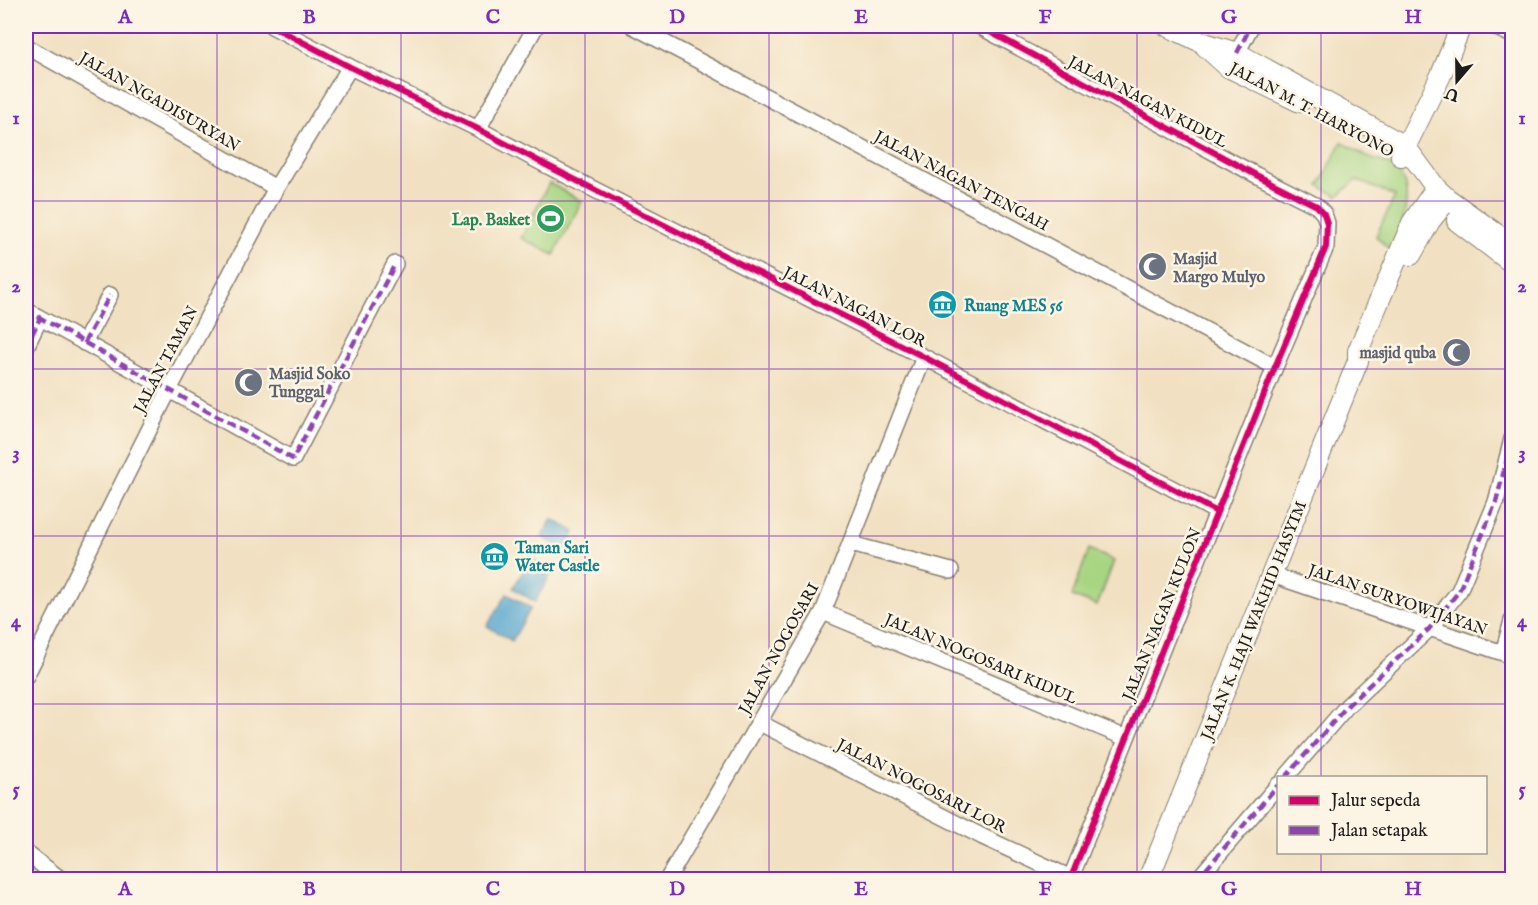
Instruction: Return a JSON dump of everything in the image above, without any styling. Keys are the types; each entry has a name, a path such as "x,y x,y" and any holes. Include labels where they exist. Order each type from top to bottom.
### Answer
{"main road":[{"name":"JALAN M. T. HARYONO","path":"1167,26 1201,42 1236,53 1397,147 1414,173 1439,198"},
{"path":"1397,147 1448,26"},
{"path":"1397,147 1441,75 1461,26"},
{"name":"JALAN M. T. HARYONO","path":"1201,42 1228,67 1397,147"},
{"path":"1439,198 1512,245"},
{"path":"1439,198 1512,263"},
{"name":"JALAN K. HAJI WAKHID HASYIM","path":"1148,879 1358,361 1367,354 1439,198"}],"street":[{"name":"JALAN NAGAN LOR","path":"272,26 924,357 1217,512"},
{"path":"478,129 536,26"},
{"name":"JALAN NAGAN TENGAH","path":"633,26 1275,367"},
{"name":"JALAN NAGAN KIDUL","path":"979,26 1304,199"},
{"path":"1236,53 1251,26"},
{"path":"1493,26 1512,35"},
{"name":"JALAN NGADISURYAN","path":"26,46 276,188"},
{"name":"JALAN TAMAN","path":"26,676 169,390 276,188 350,67"},
{"name":"JALAN NAGAN KULON","path":"1070,879 1275,367 1326,247 1327,228 1324,214 1317,206 1304,199"},
{"path":"26,310 293,459 394,264"},
{"path":"84,343 111,295"},
{"path":"26,347 40,318"},
{"name":"JALAN NOGOSARI","path":"667,879 823,612 924,357"},
{"path":"1286,776 1347,706 1429,629 1459,591 1496,502 1512,439"},
{"path":"851,544 951,571"},
{"name":"JALAN SURYOWIJAYAN","path":"1272,575 1508,655"},
{"name":"JALAN NOGOSARI KIDUL","path":"823,612 1126,738"},
{"path":"1508,655 1512,621"},
{"name":"JALAN NOGOSARI LOR","path":"758,722 1070,879"},
{"path":"1197,879 1277,786"},
{"path":"26,853 62,879"}],"green space":[{"path":"1342,142 1367,156 1392,166 1400,174 1405,184 1406,207 1393,253 1376,236 1395,196 1356,180 1338,196 1319,186"},
{"name":"Lap. Basket","path":"549,183 582,201 554,255 521,238"},
{"path":"1089,549 1114,561 1097,606 1072,596"}],"water":[{"path":"552,519 575,532 565,550 542,537"},
{"path":"531,558 538,562 536,566 545,571 547,567 553,570 535,602 513,588"},
{"path":"507,594 531,608 512,641 487,626"}],"marked path":[{"path":"1237,53 1251,26"},
{"path":"26,310 293,459 395,264"},
{"path":"84,343 110,295"},
{"path":"26,347 40,318"},
{"path":"1287,776 1347,706 1429,629 1459,591 1496,502 1512,439"},
{"path":"1197,880 1277,786"}],"cycle path":[{"path":"272,26 924,357 1217,512"},
{"path":"979,26 1317,206 1324,214 1327,223 1326,247 1275,367 1070,880"}],"place":[{"name":"Lap. Basket","path":"551,219"},
{"name":"Masjid Margo Mulyo","path":"1152,267"},
{"name":"Ruang MES 56","path":"943,305"},
{"name":"masjid quba","path":"1457,352"},
{"name":"Masjid Soko Tunggal","path":"248,382"},
{"name":"Taman Sari Water Castle","path":"494,556"}]}
